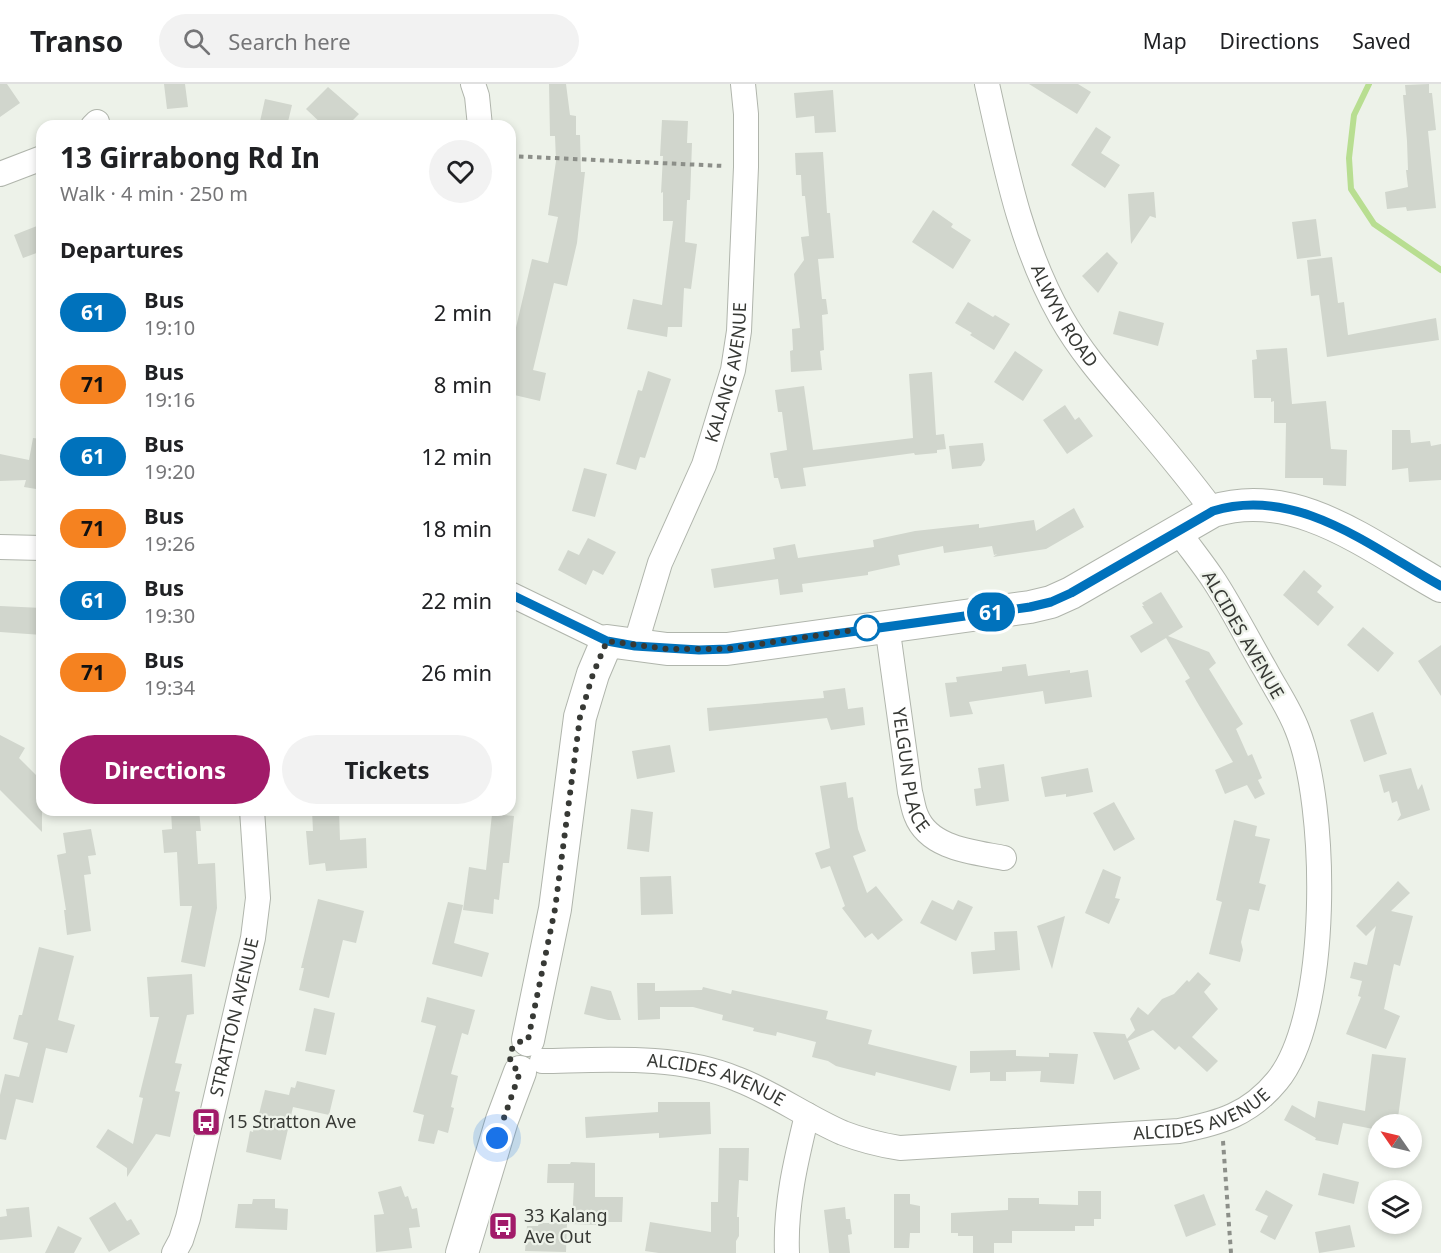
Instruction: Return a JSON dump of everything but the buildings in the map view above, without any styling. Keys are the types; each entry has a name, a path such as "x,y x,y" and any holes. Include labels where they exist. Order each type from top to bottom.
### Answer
{"street":[{"path":"472,84 477,96 479,120"},
{"name":"KALANG AVENUE","path":"462,1253 502,1120 530,1058 555,909 580,717 593,674 621,643 660,563 704,465 733,370 739,331 746,167 746,114 743,84"},
{"name":"ALWYN ROAD","path":"987,84 1019,222 1031,257 1061,317 1100,373 1173,459 1213,511"},
{"path":"0,174 36,160"},
{"path":"516,597 621,643 699,650 727,649 1030,607 1051,602 1071,593 1213,511 1232,505 1249,504 1289,509 1312,516 1361,538 1441,586"},
{"name":"ALCIDES AVENUE","path":"530,1058 649,1062 694,1067 734,1077 766,1091 844,1133 880,1145 900,1148 1179,1131 1222,1122 1250,1107 1277,1081 1292,1058 1302,1034 1314,978 1318,927 1318,857 1315,814 1307,763 1297,728 1214,581 1178,531"},
{"path":"0,547 36,548"},
{"name":"YELGUN PLACE","path":"888,625 910,792 916,816 925,829 940,841 960,849 1004,858"},
{"name":"STRATTON AVENUE","path":"174,1253 188,1218 254,938 258,898 252,816"},
{"path":"787,1253 788,1208 794,1165 807,1115"}],"path":[{"path":"516,156 746,167"},
{"path":"1222,1122 1230,1253"}],"waterway":[{"path":"1369,84 1354,115 1349,158 1351,189 1374,224 1441,270"}],"bus line":[{"name":"61","path":"516,597 607,641 667,649 727,649 1030,607 1051,602 1071,593 1213,511 1232,505 1249,504 1289,509 1329,522 1361,538 1441,586"}],"place":[{"name":"15 Stratton Ave","path":"206,1122"},
{"name":"33 Kalang Ave Out","path":"503,1226"}],"route":[{"path":"497,1138 520,1072 512,1065 511,1050 518,1042 528,1040 555,909 580,717 593,674 607,641 667,649 727,649 867,628"}]}
